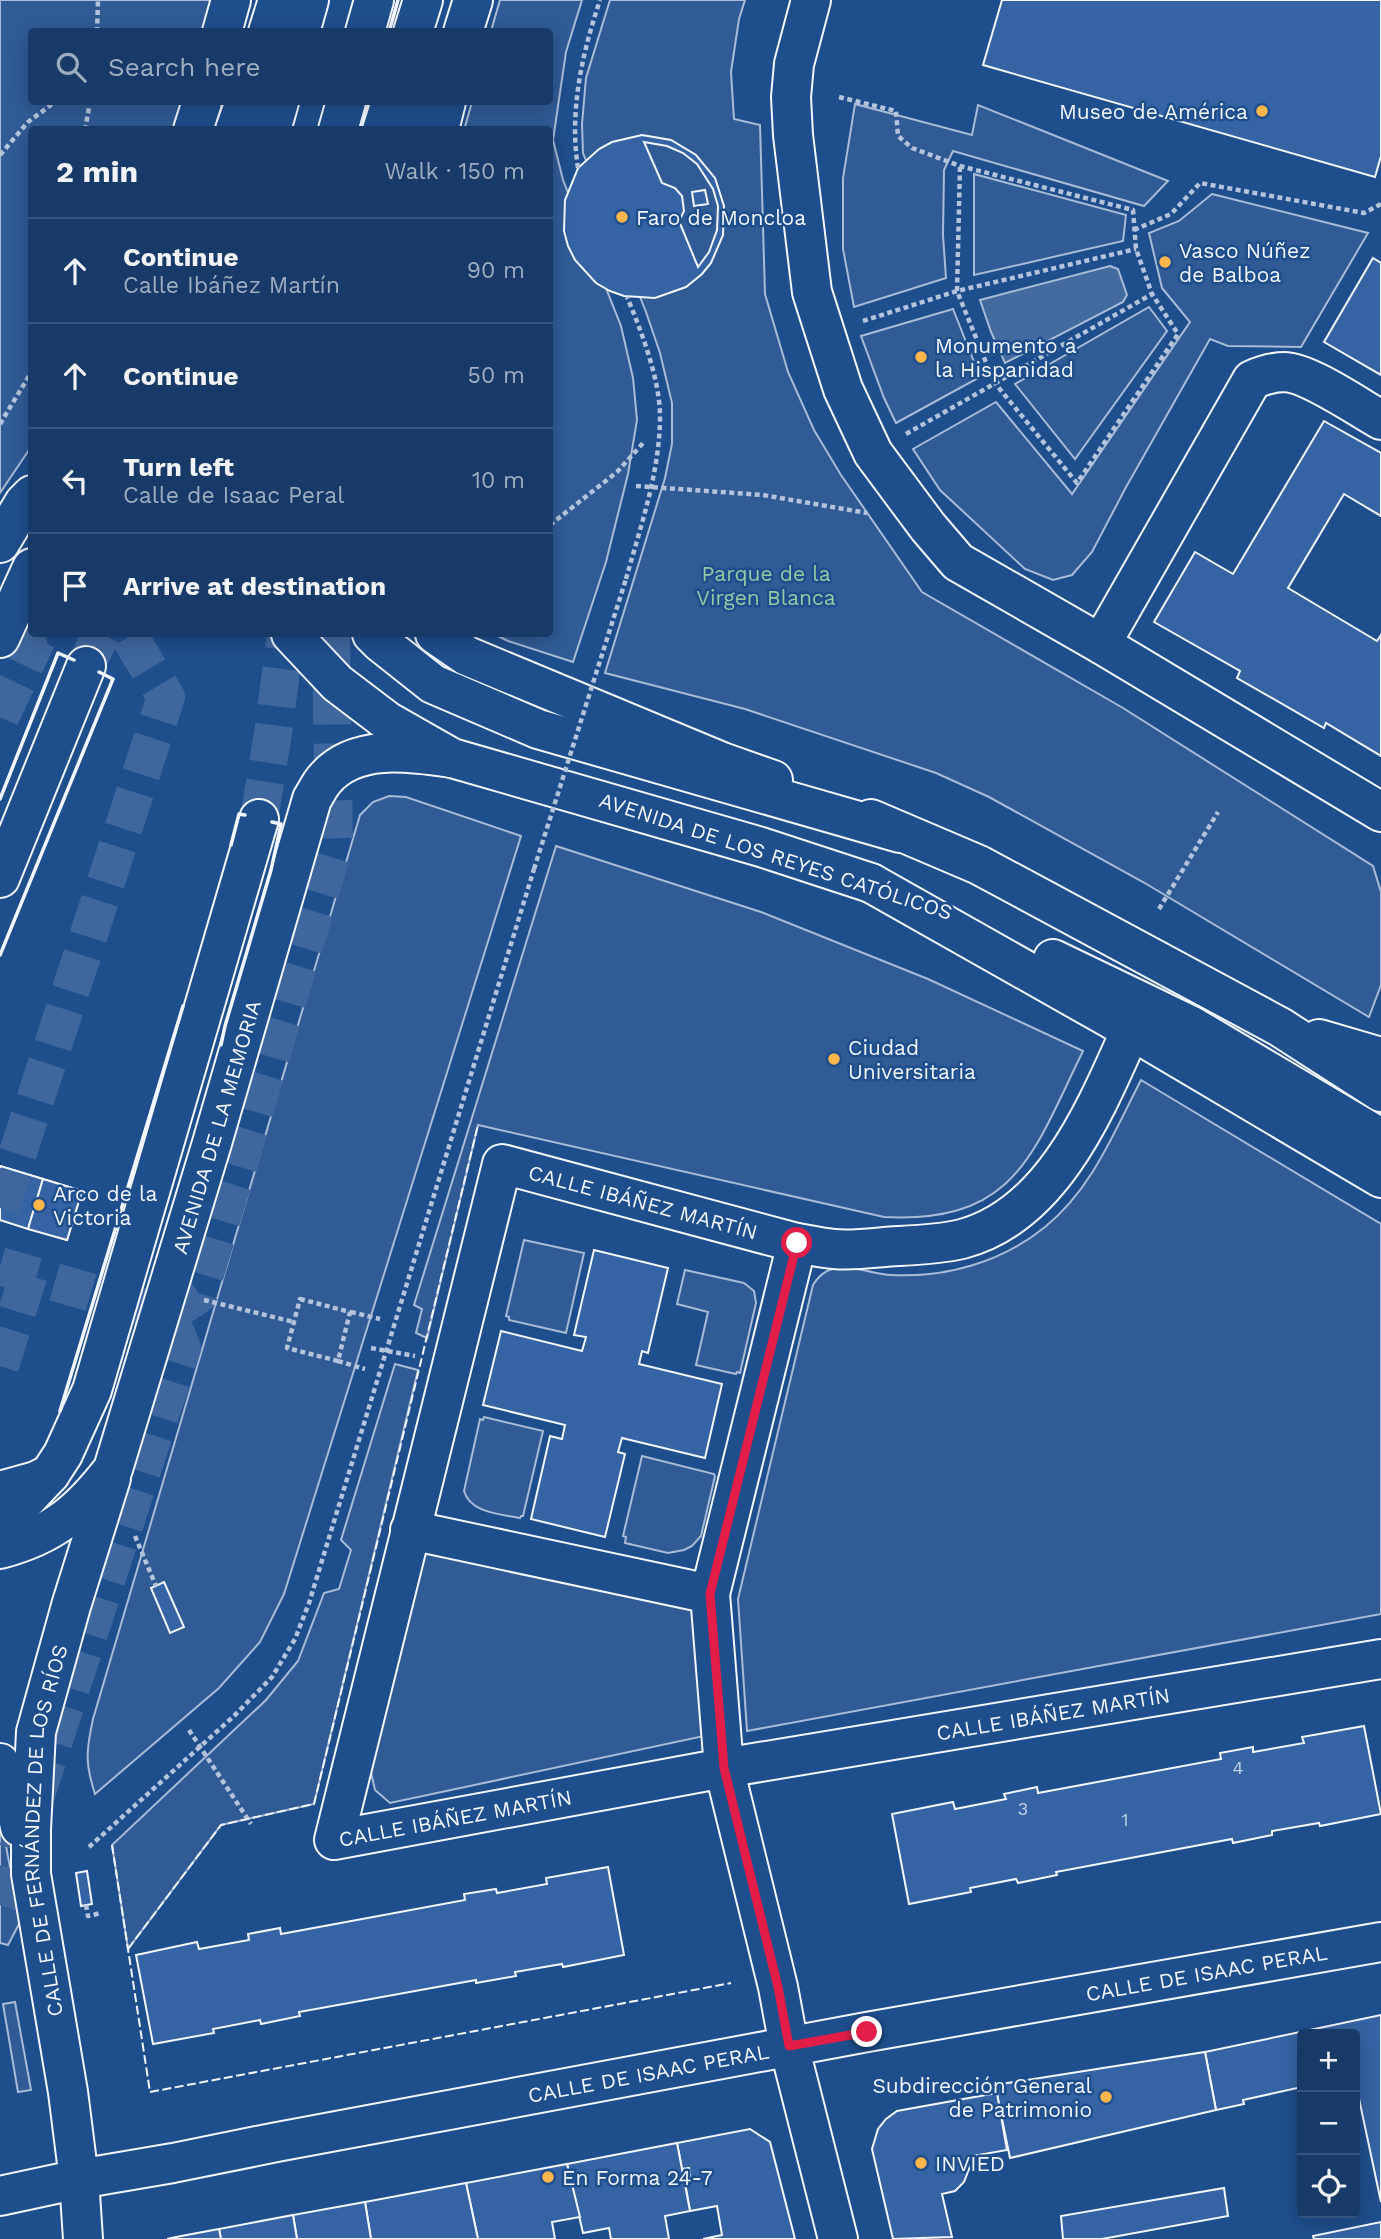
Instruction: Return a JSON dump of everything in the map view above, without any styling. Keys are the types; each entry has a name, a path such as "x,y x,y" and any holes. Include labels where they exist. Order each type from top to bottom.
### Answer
{"main road":[{"path":"223,28 231,0"},
{"path":"269,28 278,0"},
{"path":"301,28 309,0"},
{"path":"366,28 374,0"},
{"path":"414,28 423,0"},
{"path":"434,28 442,0"},
{"path":"465,28 473,0"},
{"path":"811,0 794,64 791,97 812,292 843,389 873,453 928,527 958,562 1101,644 1381,812"},
{"path":"194,126 200,105"},
{"path":"237,126 244,105"},
{"path":"272,126 278,105"},
{"path":"339,126 345,105"},
{"path":"383,126 390,105"},
{"path":"412,126 415,105"},
{"path":"440,126 445,105"},
{"path":"1101,644 1252,380 1269,373 1288,372 1309,379 1381,420"},
{"path":"0,543 28,499"},
{"path":"0,638 28,577"},
{"name":"AVENIDA DE LOS REYES CATÓLICOS","path":"294,637 337,683 387,722 452,758 761,847 912,894 957,912 1190,1025 1381,1138"},
{"path":"375,637 433,684 538,729 900,833"},
{"path":"439,637 467,656 530,683 722,762 844,806 900,833 979,865 1280,1027 1381,1092"},
{"path":"0,878 86,666"},
{"name":"AVENIDA DE LA MEMORIA","path":"0,1549 26,1542 66,1520 113,1469 312,799 324,779 354,760 401,751 452,758"},
{"path":"0,1527 50,1474 63,1454 92,1390 258,818"},
{"path":"871,883 1131,1030 1381,1178"},
{"path":"1280,1027 1381,1057"},
{"path":"838,2239 789,2046 778,1987 724,1768 710,1594 797,1243 836,1249 932,1244 963,1239 1014,1214 1054,1176 1099,1100 1131,1030"},
{"name":"CALLE IBÁÑEZ MARTÍN","path":"797,1243 502,1164 334,1840 724,1768 1381,1659"},
{"name":"CALLE DE FERNÁNDEZ DE LOS RÍOS","path":"83,2239 79,2179 68,2092 31,1874 31,1829 36,1732 113,1469"},
{"path":"0,1491 36,1481 50,1474"},
{"path":"410,1530 710,1594"},
{"path":"0,1763 12,1791 31,1874"},
{"name":"CALLE DE ISAAC PERAL","path":"0,2196 789,2046 1381,1942"}],"path":[{"path":"97,28 98,0"},
{"path":"578,168 575,147 576,108 585,45 600,0"},
{"path":"839,97 896,111 898,136 912,148 960,166 1133,210 1136,249 1152,294 1178,334 1077,482 994,382 957,291 960,166"},
{"path":"0,155 28,122 51,105"},
{"path":"86,126 89,105"},
{"path":"1135,230 1171,214 1200,183 1364,213 1381,204"},
{"path":"851,325 957,291 1136,249"},
{"path":"900,437 1152,294"},
{"path":"89,1847 234,1716 272,1677 295,1639 309,1603 534,869 626,579 652,486 660,414 654,378 639,325 627,297"},
{"path":"0,424 28,378"},
{"path":"553,523 617,472 644,442"},
{"path":"636,486 764,495 875,515"},
{"path":"1159,909 1218,812"},
{"path":"365,1369 287,1348 300,1298 380,1319"},
{"path":"200,1300 294,1322"},
{"path":"338,1361 351,1312"},
{"path":"132,1529 156,1586"},
{"path":"189,1730 251,1824"},
{"path":"86,1905 88,1916 101,1913"}],"green space":[{"path":"0,0 217,0 209,28 28,28 28,105 186,105 180,126 28,126 28,451 0,493"},
{"path":"500,0 582,0 566,52 553,140 553,126 465,126 471,105 553,105 553,28 492,28"},
{"name":"Parque de la Virgen Blanca","path":"610,0 745,0 739,19 731,72 734,119 760,125 765,294 788,372 814,430 841,475 922,592 1123,708 1373,866 1381,892 1381,985 1369,1017 1143,882 989,797 936,773 745,709 605,673 665,478 672,444 672,403 660,353 583,153 582,124 586,78"},
{"path":"855,104 972,135 978,105 1168,181 1144,206 953,151 944,170 943,235 946,278 854,307 843,249 843,178"},
{"path":"553,140 563,180 621,326 633,378 637,420 628,474 606,562 573,662 500,637 553,637"},
{"path":"974,174 1126,215 1123,241 974,275"},
{"path":"1212,194 1368,233 1301,347 1228,346 1210,339 1092,552 1072,575 1053,580 1025,569 940,490 913,449 996,402 1072,494 1190,322 1162,288 1149,233 1179,221"},
{"path":"1149,307 1167,331 1075,459 1015,384"},
{"path":"953,309 980,377 896,423 861,336"},
{"path":"389,796 406,797 521,836 284,1594 260,1642 219,1688 95,1794 89,1774 88,1757 93,1719 360,815 373,802"},
{"path":"556,846 761,912 928,979 1083,1051 1033,1150 1014,1175 992,1194 964,1208 928,1216 884,1217 478,1125 427,1338 416,1333 422,1309 414,1305"},
{"path":"1141,1080 1381,1224 1381,1614 747,1731 738,1599 813,1285 823,1273 838,1268 891,1275 932,1274 973,1265 1011,1250 1062,1212 1089,1178"},
{"path":"524,1240 584,1253 566,1333 509,1320 506,1316"},
{"path":"685,1270 744,1283 754,1291 756,1303 740,1373 696,1365 708,1312 677,1304"},
{"path":"395,1364 418,1370 314,1804 221,1825 128,1949 112,1845 266,1700 298,1661 324,1593 339,1589 351,1550 341,1540"},
{"path":"484,1417 543,1431 523,1516 520,1518 479,1508 467,1498 464,1491 480,1419 483,1420"},
{"path":"642,1456 715,1476 701,1536 684,1550 668,1553 625,1543 626,1537 623,1536"},
{"path":"422,1544 693,1606 704,1736 390,1803 375,1790 367,1755"},
{"path":"0,1813 20,1922 8,1945 0,1943"},
{"path":"15,2002 31,2090 18,2092 3,2004"}],"shaded area":[{"path":"1110,266 1118,269 1127,295 1123,302 1005,363 980,300"}],"building":[{"name":"Museo de América","path":"1002,0 1381,0 1381,156 1375,177 983,65"},
{"name":"Faro de Moncloa","path":"642,135 671,140 696,155 715,178 724,206 723,235 711,263 686,287 655,298 624,296 596,283 575,260 564,231 565,200 578,168 599,149 612,142","holes":["644,142 667,146 683,153 697,164 713,189 718,206 717,230 709,252 698,267 679,221 684,211 682,196 675,188 662,183"]},
{"path":"705,190 708,204 694,206 692,192"},
{"path":"1373,258 1381,263 1381,375 1324,342"},
{"path":"1324,421 1381,453 1381,516 1344,494 1288,588 1377,641 1381,635 1381,756 1326,723 1324,728 1237,678 1240,671 1154,622 1195,552 1233,574"},
{"name":"Arco de la Victoria","path":"0,1166 82,1191 67,1240 0,1220"},
{"path":"0,1166 43,1179 28,1229 0,1220"},
{"path":"43,1179 82,1191 67,1240 28,1229"},
{"path":"594,1250 668,1268 648,1353 642,1351 639,1364 722,1384 705,1458 622,1438 618,1452 625,1454 605,1537 531,1519 550,1436 562,1439 565,1425 483,1405 501,1331 582,1351 586,1337 574,1335"},
{"path":"164,1582 184,1627 170,1633 151,1588"},
{"path":"1364,1726 1381,1814 1320,1826 1319,1823 1272,1831 1272,1835 1233,1843 1232,1839 1056,1872 1057,1875 1018,1883 1016,1879 970,1888 971,1892 909,1904 892,1814 953,1802 955,1809 1006,1799 1004,1794 1037,1787 1038,1793 1221,1759 1220,1753 1253,1747 1253,1752 1304,1743 1302,1737"},
{"path":"608,1867 624,1955 299,2012 300,2016 261,2024 260,2020 213,2029 214,2033 153,2044 136,1955 197,1942 199,1949 249,1940 248,1934 280,1928 281,1934 465,1900 464,1894 496,1889 497,1893 547,1884 546,1878"},
{"path":"87,1871 92,1904 81,1906 76,1873"},
{"path":"1381,2015 1381,2202 1360,2103 1360,2029 1314,2029"},
{"path":"1297,2033 1297,2088 1243,2100 1244,2104 1216,2110 1205,2052"},
{"name":"Subdirección General de Patrimonio","path":"1205,2052 1216,2110 1010,2158 995,2085"},
{"name":"INVIED","path":"997,2093 1007,2150 967,2157 969,2169 964,2182 955,2191 942,2194 952,2237 893,2239 872,2149 878,2129 897,2111"},
{"path":"750,2129 770,2142 795,2239 703,2239 722,2235 717,2206 690,2211 684,2177 690,2176 689,2168 682,2169 677,2143"},
{"path":"677,2143 690,2211 665,2216 669,2239 611,2239 609,2228 583,2233 567,2164"},
{"path":"567,2164 580,2217 552,2222 555,2239 478,2239 466,2183"},
{"path":"466,2183 478,2239 371,2239 365,2202"},
{"path":"1224,2188 1228,2216 1102,2239 1063,2239 1061,2216"},
{"path":"365,2202 371,2239 297,2239 293,2215"},
{"path":"293,2215 297,2239 221,2239 219,2229"},
{"path":"1381,2222 1381,2239 1314,2239 1313,2236"},
{"path":"219,2229 221,2239 167,2239 176,2237"}],"tunnel":[{"path":"0,717 37,639 43,637"},
{"path":"86,666 100,637"},
{"path":"0,1208 166,697 130,637"},
{"path":"259,819 286,637"},
{"path":"168,1315 199,1294 334,847 331,637"},
{"path":"0,1266 168,1315"},
{"path":"0,1366 29,1274"},
{"path":"0,1905 182,1348 168,1315"}],"fence":[{"path":"128,1949 221,1825 314,1804 478,1125"},
{"path":"112,1845 150,2092 731,1983"}],"wall":[{"path":"390,28 398,0"},
{"path":"361,126 367,105"},
{"path":"0,799 58,653 74,660"},
{"path":"0,955 113,679 99,672"},
{"path":"231,845 239,814 245,815"},
{"path":"221,1045 271,870 281,824 272,822"},
{"path":"60,1411 183,1006"}],"place":[{"name":"Museo de América","path":"1262,111"},
{"name":"Faro de Moncloa","path":"622,217"},
{"name":"Vasco Núñez de Balboa","path":"1165,262"},
{"name":"Monumento a la Hispanidad","path":"921,357"},
{"name":"Ciudad Universitaria","path":"834,1059"},
{"name":"Arco de la Victoria","path":"39,1205"},
{"name":"Subdirección General de Patrimonio","path":"1106,2097"},
{"name":"INVIED","path":"921,2163"},
{"name":"En Forma 24-7","path":"548,2177"}],"route":[{"path":"797,1243 710,1594 724,1768 778,1987 789,2046 867,2032"}]}
